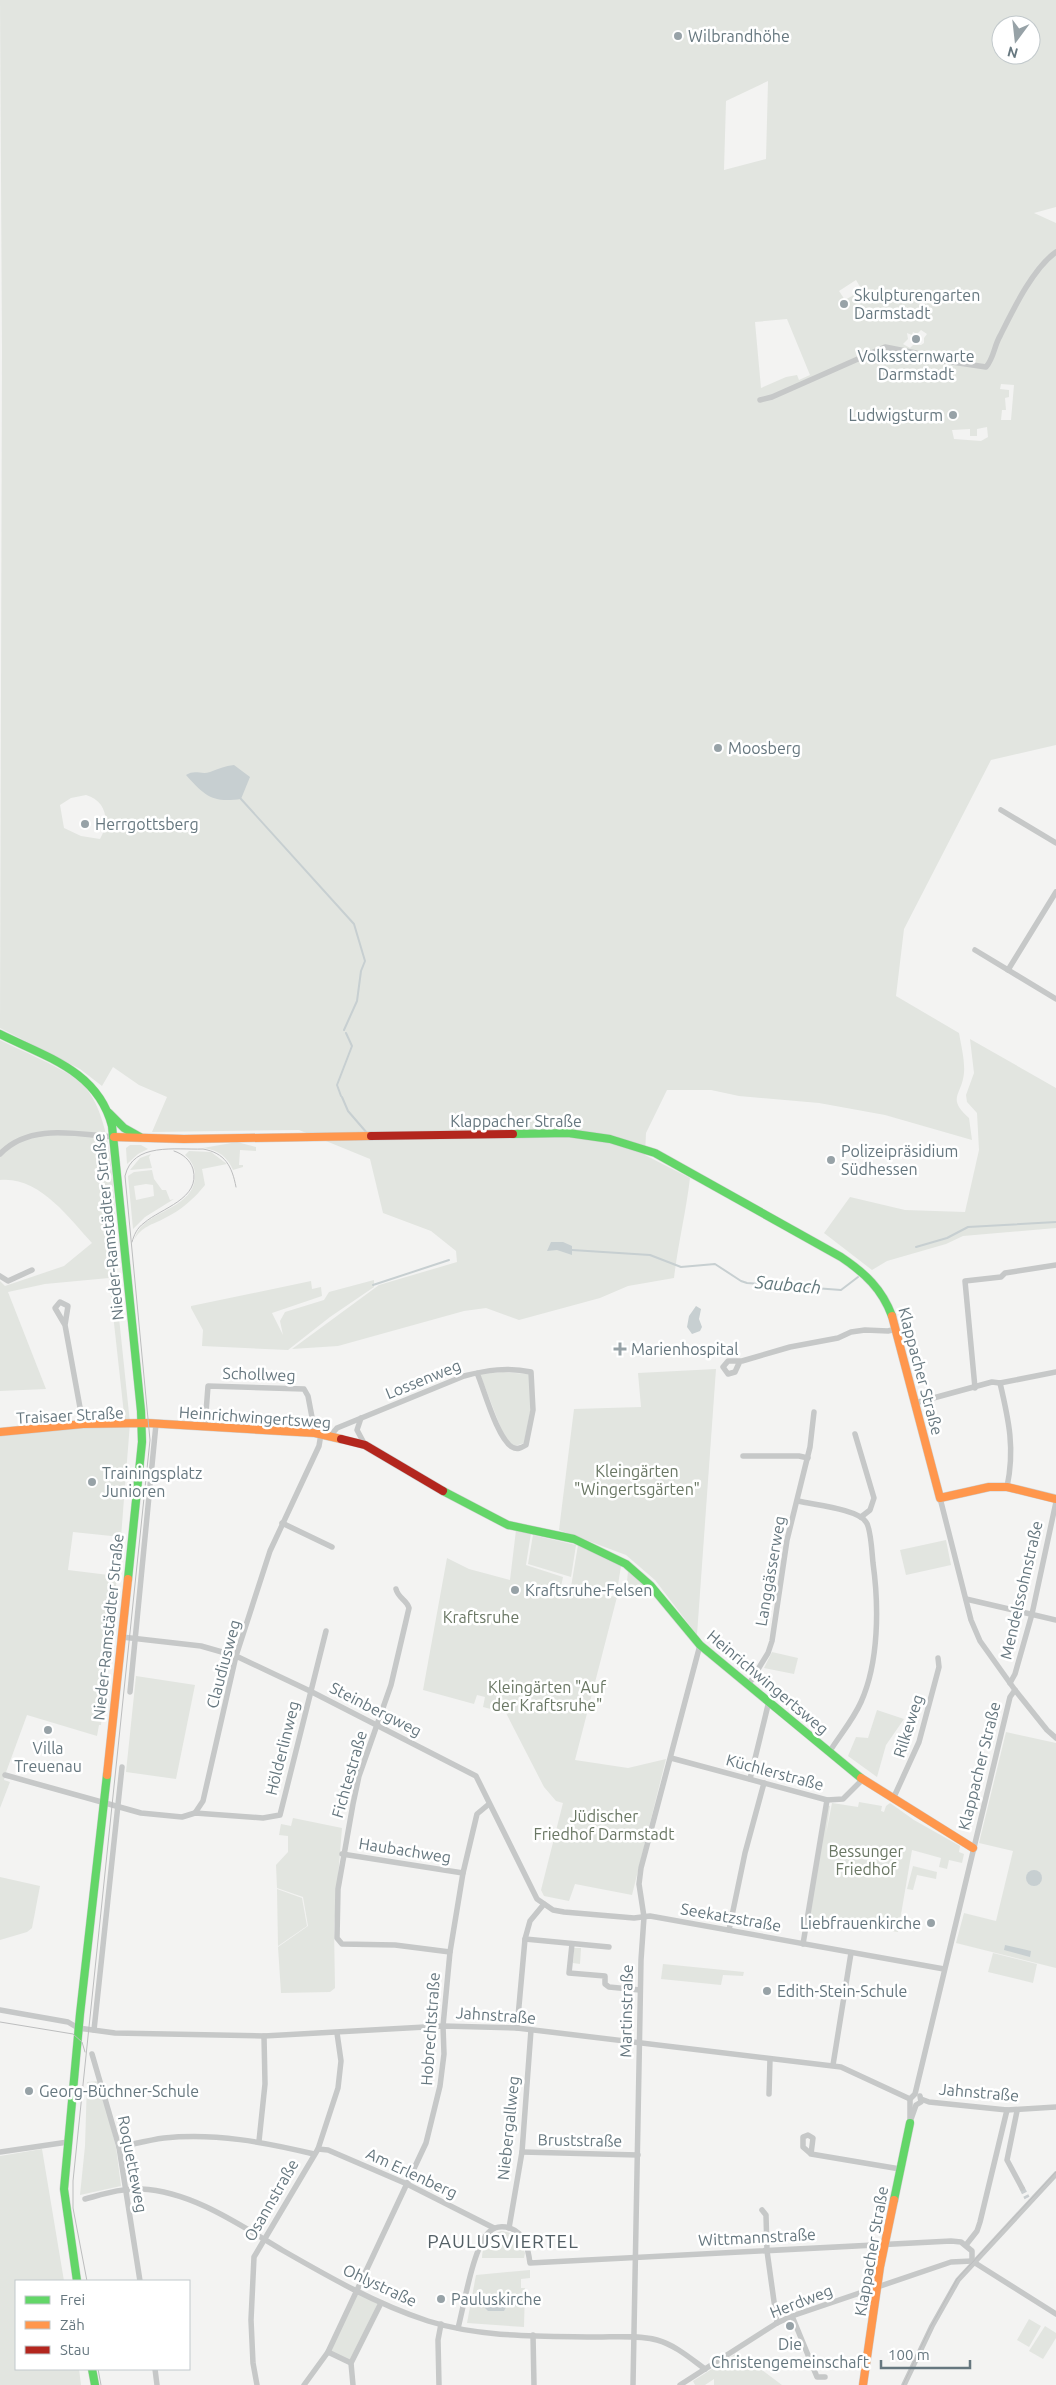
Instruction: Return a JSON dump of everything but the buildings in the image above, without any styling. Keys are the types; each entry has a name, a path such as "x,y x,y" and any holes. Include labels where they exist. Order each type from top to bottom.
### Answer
{"main road":[{"name":"Nieder-Ramstädter Straße","path":"0,1034 84,1078 98,1092 109,1113 114,1137 142,1425 122,1637 78,2028 68,2142 65,2205 77,2280"},
{"path":"109,1113 131,1133 144,1139"},
{"name":"Klappacher Straße","path":"114,1137 144,1139 568,1133 610,1139 652,1152 668,1159 841,1257 859,1270 882,1292 888,1301 896,1329 940,1498"},
{"name":"Traisaer Straße","path":"0,1432 83,1424 142,1425"},
{"name":"Heinrichwingertsweg","path":"142,1425 205,1426 331,1435 365,1445 475,1509 508,1525 574,1539 626,1564 651,1586 700,1645 863,1779 973,1848"},
{"path":"940,1498 988,1486 1007,1487 1056,1501"},
{"name":"Klappacher Straße","path":"863,2385 884,2244 910,2123"},
{"path":"92,2370 95,2385"}],"street":[{"path":"760,400 885,347 916,353 932,359 986,367 991,361 999,337 1036,272 1056,252"},
{"path":"1001,810 1056,843"},
{"path":"1008,970 1056,892"},
{"path":"975,950 1056,999"},
{"path":"0,1154 20,1138 40,1133 114,1137"},
{"path":"975,1388 965,1281 1001,1277 1005,1273 1056,1265"},
{"path":"0,1276 8,1281 32,1270"},
{"path":"66,1325 83,1424"},
{"path":"740,1361 838,1338 851,1332 896,1329"},
{"name":"Lossenweg","path":"331,1435 337,1428 360,1418 477,1372 508,1369 531,1372 533,1410 531,1428 526,1445 520,1449 513,1448 504,1440 477,1372"},
{"path":"915,1403 992,1382 1000,1383 1056,1372"},
{"path":"1000,1383 1010,1423 1012,1450 1012,1466 1007,1487"},
{"name":"Schollweg","path":"205,1426 208,1386 304,1389 308,1396 318,1433"},
{"name":"Langgässerweg","path":"748,1684 768,1653 772,1641 787,1540 808,1458 814,1412"},
{"path":"360,1418 357,1430 365,1445"},
{"name":"Nieder-Ramstädter Straße","path":"130,1692 156,1424"},
{"name":"Claudiusweg","path":"196,1813 203,1801 236,1656 270,1550 319,1446 318,1433"},
{"path":"855,1434 874,1498 870,1510 861,1517"},
{"path":"743,1456 799,1456 808,1458"},
{"name":"Klappacher Straße","path":"910,2123 909,2113 916,2099 916,2087 973,1848 1010,1697 1015,1690 980,1641 971,1620 940,1498"},
{"path":"798,1501 858,1514 867,1522 878,1596 877,1627 872,1658 861,1702 830,1751"},
{"name":"Mendelssohnstraße","path":"1010,1683 1015,1674 1032,1614 1056,1501"},
{"path":"282,1523 332,1547"},
{"name":"Fichtestraße","path":"396,1589 397,1594 408,1603 409,1608 391,1685 359,1776 342,1854 337,1905 337,1938 340,1943 395,1945 450,1952"},
{"path":"966,1599 1056,1620"},
{"name":"Hölderlinweg","path":"5,1775 141,1813 182,1817 196,1813 263,1818 280,1815 326,1631"},
{"name":"Steinbergweg","path":"122,1637 201,1646 236,1656 310,1691 476,1776 537,1898 544,1904"},
{"name":"Martinstraße","path":"633,2385 640,1990 644,1917 639,1884 641,1868 700,1645"},
{"name":"Rilkeweg","path":"893,1799 919,1742 939,1667 938,1658"},
{"path":"1015,1690 1047,1730 1056,1738"},
{"path":"750,1779 769,1701"},
{"name":"Küchlerstraße","path":"671,1758 827,1800 843,1800 863,1779"},
{"path":"94,2030 122,1767"},
{"path":"729,1930 745,1853 764,1783"},
{"path":"803,1944 827,1800"},
{"name":"Hobrechtstraße","path":"304,2385 328,2352 426,2143 434,2116 444,2054 443,2026 450,1952 463,1873 477,1814 489,1804"},
{"name":"Haubachweg","path":"342,1854 463,1873"},
{"path":"517,2028 525,1938 530,1921 544,1904"},
{"name":"Seekatzstraße","path":"544,1904 564,1912 634,1918 650,1916 944,1969"},
{"path":"525,1938 609,1947"},
{"path":"572,1944 569,1973 605,1976 605,1984 609,1987 640,1990"},
{"path":"833,2065 851,1953"},
{"name":"Jahnstraße","path":"0,2010 68,2022 78,2028 115,2033 264,2036 443,2026 517,2028 833,2065 904,2095 929,2102 1017,2111 1056,2107"},
{"name":"Niebergallweg","path":"509,2228 522,2152 531,2030"},
{"name":"Osannstraße","path":"258,2385 253,2362 252,2280 254,2258 263,2239 276,2222 316,2151 338,2088 341,2061 337,2033"},
{"path":"259,2141 265,2084 264,2036"},
{"name":"Roquetteweg","path":"92,2054 118,2147 140,2280"},
{"path":"769,2094 770,2059"},
{"path":"972,2262 972,2251 966,2245 977,2231 980,2222 1007,2110"},
{"path":"1017,2111 1007,2160 1022,2188"},
{"name":"Am Erlenberg","path":"118,2147 164,2138 208,2136 259,2141 316,2151 328,2150 407,2184 494,2228"},
{"path":"0,2152 68,2142"},
{"name":"Bruststraße","path":"522,2152 638,2155"},
{"path":"811,2154 900,2169"},
{"path":"904,2385 952,2289 972,2262 1029,2200 1056,2174"},
{"name":"Ohlystraße","path":"85,2199 125,2189 142,2189 168,2193 204,2207 381,2303 441,2324 479,2332 634,2338 660,2341 680,2350 705,2369"},
{"path":"762,2210 766,2216 767,2251 776,2323"},
{"path":"458,2328 477,2254 487,2233 494,2228 509,2228"},
{"name":"Wittmannstraße","path":"509,2228 519,2232 526,2242 530,2263 951,2241 966,2245"},
{"name":"Herdweg","path":"680,2385 776,2323 792,2316 951,2262 972,2262"},
{"path":"972,2262 1056,2314"},
{"path":"353,2385 351,2363 381,2303"},
{"path":"792,2316 817,2376 825,2377"},
{"path":"439,2385 438,2340 441,2324"},
{"path":"533,2335 534,2385"},
{"path":"328,2352 351,2363"},
{"path":"154,2370 157,2385"}],"green space":[{"path":"0,0 1056,0 1056,207 1034,213 1056,223 1056,745 991,760 904,929 896,996 959,1033 964,1073 957,1101 958,1106 969,1118 972,1140 885,1115 819,1103 739,1096 711,1090 667,1090 646,1133 645,1155 690,1178 674,1278 628,1286 600,1298 519,1320 486,1308 464,1311 338,1346 292,1349 379,1285 457,1262 456,1251 431,1231 383,1213 370,1159 299,1130 152,1132 167,1097 139,1085 113,1067 102,1086 80,1069 0,1028 2,349","holes":["768,81 766,159 724,170 726,101","856,280 862,290 845,300 839,291","787,319 810,375 799,380 797,375 786,377 761,388 755,322","921,330 927,334 924,338 924,343 913,345 910,348 903,344 908,339 907,333 912,335 913,332 917,334","1001,384 1014,385 1011,420 1001,420 1002,410 1006,410 1005,398 1009,397 1009,390 1000,389","987,427 988,437 981,441 954,439 952,430 970,429 970,436 977,436 977,429","86,795 93,798 102,807 106,819 100,839 81,836 64,828 60,805 71,798"]},
{"path":"970,1039 1056,1088 1056,1228 963,1236 946,1244 887,1261 872,1270 824,1233 850,1197 905,1210 965,1212 979,1150 977,1113 967,1102 966,1095 974,1073"},
{"path":"0,1040 75,1078 88,1091 98,1109 110,1153 117,1240 111,1241 130,1423 121,1537 73,1532 68,1570 117,1576 101,1725 99,1725 97,1736 27,1715 5,1775 4,1780 10,1782 0,1808 0,1429 125,1423 109,1278 45,1284 8,1292 46,1389 0,1391 0,1281 5,1286 64,1266 92,1243 63,1211 40,1192 28,1185 0,1180"},
{"path":"237,1142 256,1147 256,1151 240,1150 239,1165 243,1165 243,1167 233,1170 221,1154 203,1148"},
{"path":"130,1145 141,1145 148,1149 138,1154 127,1164 126,1148"},
{"path":"189,1151 211,1152 227,1164 202,1169 205,1185 197,1195 176,1212 144,1229 134,1240 138,1231 144,1224 184,1199 190,1192 194,1185 195,1175 192,1164 185,1155"},
{"path":"151,1154 149,1157 152,1168 130,1170 140,1158"},
{"path":"152,1170 154,1179 162,1190 166,1190 170,1200 174,1199 145,1217 133,1229 128,1176 134,1172","holes":["153,1185 154,1196 136,1200 134,1186"]},
{"path":"374,1280 374,1287 330,1317 288,1350 202,1346 203,1330 191,1308 191,1306 311,1281 312,1289 321,1287 322,1296 272,1313 283,1335 280,1321 285,1312 324,1300 329,1292"},
{"name":"Kleingärten \"Wingertsgärten\"","path":"716,1369 697,1635 655,1580 626,1555 559,1530 574,1409 641,1407 638,1373"},
{"path":"503,1372 529,1374 531,1407 524,1443 515,1446 505,1439 480,1374"},
{"path":"516,1530 531,1533 526,1565 563,1577 561,1587 617,1597 575,1760 628,1768 666,1759 632,1895 575,1884 569,1901 544,1896 541,1890 563,1803 556,1801 544,1787 506,1713 483,1707 485,1697 477,1695 474,1704 423,1690 447,1558 469,1569 510,1580"},
{"path":"533,1535 576,1545 571,1577 528,1564"},
{"path":"946,1540 951,1565 906,1575 900,1550"},
{"path":"578,1545 621,1566 617,1591 571,1587"},
{"path":"628,1571 645,1585 643,1597 626,1592"},
{"path":"772,1652 798,1658 794,1674 764,1668"},
{"path":"136,1676 195,1685 176,1779 126,1772"},
{"path":"877,1710 904,1719 886,1745 877,1777 848,1756 856,1737 868,1738"},
{"path":"1006,1732 1056,1743 1056,1968 956,1943 964,1913 996,1921 1013,1851 979,1843"},
{"name":"Bessunger Friedhof","path":"859,1802 882,1806 881,1811 884,1812 886,1806 890,1803 914,1820 960,1846 959,1852 964,1854 962,1863 949,1860 947,1869 939,1867 941,1858 912,1850 898,1932 808,1919 827,1805 830,1806 826,1834 832,1803 858,1807"},
{"path":"293,1818 342,1828 334,1928 335,1988 330,1992 281,1993 278,1947 308,1926 303,1897 277,1888 276,1865 288,1852 288,1836 279,1835 281,1824 291,1826"},
{"path":"913,1866 937,1872 936,1879 917,1875 913,1890 907,1889"},
{"path":"0,1877 40,1886 32,1928 27,1932 0,1940"},
{"path":"277,1889 302,1898 307,1926 278,1946"},
{"path":"574,1948 581,1948 580,1964 573,1963"},
{"path":"993,1953 1037,1964 1033,1983 988,1972"},
{"path":"663,1964 744,1972 743,1976 723,1975 721,1985 661,1979"},
{"path":"99,2081 116,2147 121,2186 80,2195 85,2146 87,2082"},
{"path":"42,2149 64,2280 15,2280 15,2370 79,2370 81,2385 0,2385 0,2156"},
{"path":"501,2231 510,2233 517,2238 525,2253 524,2258 482,2258 483,2249 487,2242 493,2235"},
{"path":"530,2270 530,2278 521,2279 521,2288 525,2288 524,2327 467,2323 476,2275"},
{"path":"356,2291 381,2303 351,2363 328,2352"},
{"path":"1029,2319 1041,2326 1029,2347 1017,2340"},
{"path":"1045,2326 1056,2333 1056,2338 1043,2359 1029,2351"},
{"path":"737,2353 741,2358 754,2364 782,2385 714,2385 714,2379 705,2385 695,2385 693,2381"}],"shaded area":[{"path":"234,765 250,777 241,799 216,799 204,793 186,775 192,772 207,773"},
{"path":"551,1242 563,1242 572,1246 572,1255 557,1250 547,1251"},
{"path":"696,1306 701,1309 699,1319 702,1327 700,1331 692,1334 687,1327 689,1316"},
{"path":"1034,1870 1042,1878 1034,1886 1026,1878"},
{"path":"1005,1945 1031,1951 1030,1957 1004,1950"},
{"path":"488,2304 504,2304 506,2307 504,2311 488,2311 485,2308"}],"waterway":[{"path":"241,799 354,924 365,961 361,971 357,1001 344,1030"},
{"path":"341,1096 337,1085 352,1046 346,1033"},
{"path":"342,1097 348,1111 367,1133"},
{"name":"Saubach","path":"916,1247 947,1238 968,1227 1056,1222"},
{"name":"Saubach","path":"572,1250 650,1255 681,1267 715,1264 747,1283 841,1290 858,1277"},
{"path":"373,1285 449,1260"}],"tunnel":[{"path":"1022,2188 1027,2198"}],"tram line":[{"path":"87,2280 73,2208 73,2181 150,1440 125,1176 130,1165 146,1153 168,1149 203,1149 222,1157 230,1167 236,1187"},
{"path":"132,1242 136,1232 142,1225 178,1202 191,1188 194,1179 192,1166 186,1158 174,1151"},
{"path":"0,2022 73,2034 82,2042 85,2052"},
{"path":"903,2385 929,2330 957,2279 1056,2172"},
{"path":"98,2370 101,2385"}],"traffic: fast":[{"path":"0,1034 52,1059 83,1079 105,1107 112,1126 141,1411 142,1442 128,1579"},
{"path":"109,1113 124,1128 140,1137"},
{"path":"513,1134 568,1133 610,1139 655,1153 841,1257 872,1282 888,1306 892,1316"},
{"path":"443,1491 508,1525 574,1539 626,1564 651,1586 700,1645 861,1778"},
{"path":"77,2280 64,2189 80,2014 107,1775"},
{"path":"894,2200 910,2123"},
{"path":"92,2370 95,2385"}],"traffic: slow":[{"path":"114,1137 184,1139 371,1136"},
{"path":"892,1316 940,1498 989,1487 1007,1487 1056,1499"},
{"path":"0,1432 83,1424 147,1423 315,1433 341,1439"},
{"path":"107,1775 128,1579"},
{"path":"861,1778 973,1848"},
{"path":"863,2385 880,2267 894,2200"}],"traffic: jam":[{"path":"371,1136 513,1134"},
{"path":"341,1439 365,1445 443,1491"}],"place":[{"name":"Wilbrandhöhe","path":"678,36"},
{"name":"Skulpturengarten Darmstadt","path":"844,304"},
{"name":"Volkssternwarte Darmstadt","path":"916,339"},
{"name":"Ludwigsturm","path":"953,415"},
{"name":"Moosberg","path":"718,748"},
{"name":"Herrgottsberg","path":"85,824"},
{"name":"Polizeipräsidium Südhessen","path":"831,1160"},
{"name":"Marienhospital","path":"620,1349"},
{"name":"Trainingsplatz Junioren","path":"92,1482"},
{"name":"Kraftsruhe-Felsen","path":"515,1590"},
{"name":"Villa Treuenau","path":"48,1730"},
{"name":"Liebfrauenkirche","path":"931,1923"},
{"name":"Edith-Stein-Schule","path":"767,1991"},
{"name":"Georg-Büchner-Schule","path":"29,2091"},
{"name":"Pauluskirche","path":"441,2299"},
{"name":"Die Christengemeinschaft","path":"790,2326"}],"district":[{"name":"PAULUSVIERTEL","path":"503,2241"}],"park label":[{"name":"Kraftsruhe","path":"481,1617"},
{"name":"Kleingärten \"Auf der Kraftsruhe\"","path":"547,1696"},
{"name":"Jüdischer Friedhof Darmstadt","path":"604,1825"}]}
